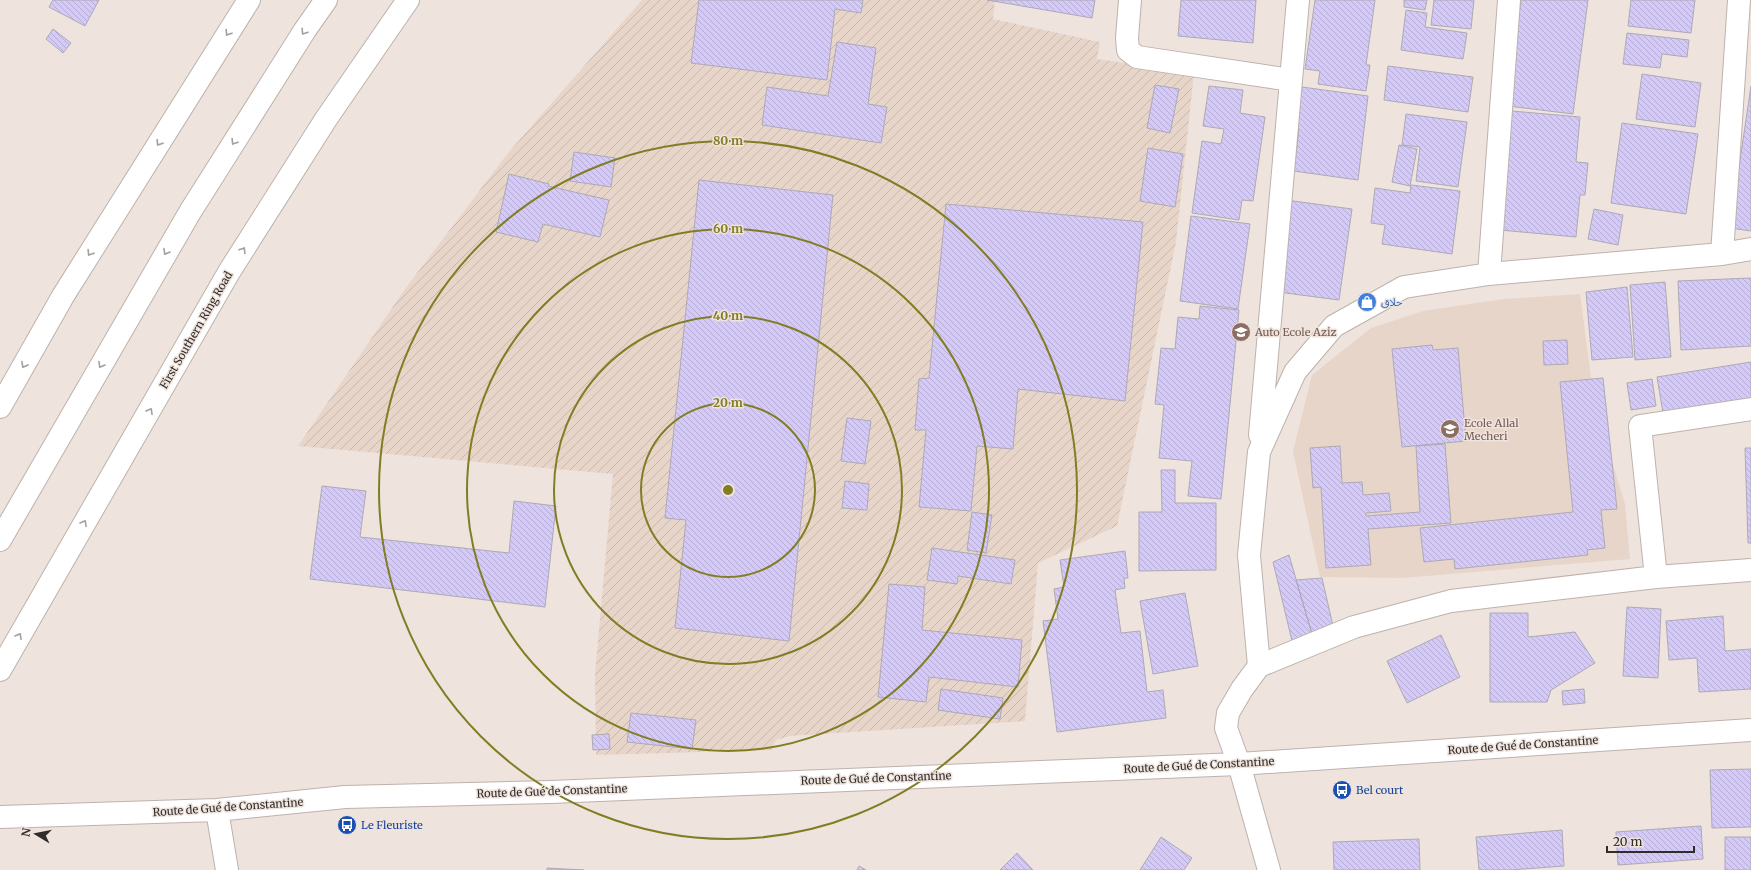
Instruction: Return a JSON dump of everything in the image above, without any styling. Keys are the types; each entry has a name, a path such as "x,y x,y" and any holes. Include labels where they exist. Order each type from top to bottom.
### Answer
{"main road":[{"path":"0,407 63,296 249,0"},
{"path":"0,540 190,212 305,30 326,0"},
{"name":"First Southern Ring Road","path":"0,670 229,272 326,119 408,0"},
{"path":"1130,0 1127,38 1128,50 1137,57 1291,80"},
{"path":"1259,666 1249,555 1298,0"},
{"path":"1489,274 1509,0"},
{"path":"1722,254 1739,0"},
{"path":"1259,452 1295,372 1334,326 1404,287 1489,274 1722,254 1751,249"},
{"path":"1656,577 1640,426 1751,409"},
{"path":"1269,870 1239,764 1226,728 1228,712 1242,689 1259,666 1354,627 1451,601 1656,577 1751,570"},
{"name":"Route de Gué de Constantine","path":"5,816 217,810 345,797 551,792 1239,764 1751,730"},
{"path":"217,810 227,870"}],"shaded area":[{"path":"642,0 995,0 993,19 1100,42 1097,59 1194,73 1176,242 1117,526 1038,563 1025,721 790,736 776,740 771,750 596,755 595,674 613,474 298,446 405,289 508,153"},
{"name":"Ecole Allal Mecheri","path":"1580,294 1595,407 1625,504 1630,559 1402,578 1320,577 1293,451 1312,375 1371,328 1423,311 1503,299"}],"building":[{"path":"53,0 99,0 85,26 49,7"},
{"path":"699,0 863,0 861,13 835,9 827,80 691,63"},
{"path":"987,0 1095,0 1092,18"},
{"path":"1181,0 1256,0 1253,43 1178,36"},
{"path":"1315,0 1375,0 1366,65 1370,65 1366,91 1318,84 1320,71 1305,69"},
{"path":"1404,0 1427,0 1425,10 1404,7"},
{"path":"1434,0 1474,0 1471,29 1431,25"},
{"path":"1521,0 1588,0 1573,114 1508,106"},
{"path":"1631,0 1695,0 1691,33 1628,26"},
{"path":"1406,10 1427,13 1425,27 1467,33 1463,59 1401,50"},
{"path":"53,29 71,43 63,53 46,39"},
{"path":"1627,33 1689,40 1687,57 1662,54 1660,68 1623,64"},
{"path":"837,42 876,48 868,104 887,107 881,143 762,125 767,87 828,96"},
{"path":"1388,66 1473,77 1468,112 1384,100"},
{"path":"1642,74 1701,83 1695,127 1636,119"},
{"path":"1155,85 1179,89 1170,133 1147,128"},
{"path":"1209,86 1243,90 1240,113 1265,117 1253,201 1242,200 1239,220 1192,213 1202,141 1221,144 1224,129 1203,126"},
{"path":"1751,86 1751,231 1730,228"},
{"path":"1302,87 1368,96 1358,180 1294,171 1299,129 1296,128"},
{"path":"1512,111 1580,117 1576,162 1588,163 1585,195 1580,195 1576,237 1500,230"},
{"path":"1406,114 1467,122 1458,187 1416,181 1420,147 1402,145"},
{"path":"1622,123 1698,134 1686,214 1611,203"},
{"path":"1399,145 1417,149 1410,186 1392,182"},
{"path":"1148,148 1183,154 1175,207 1140,201"},
{"path":"574,152 615,158 611,187 570,181"},
{"path":"509,174 549,184 548,186 609,200 600,237 543,224 538,242 496,232"},
{"path":"699,180 833,195 789,641 675,628 686,520 665,518"},
{"path":"1411,185 1460,191 1452,254 1382,244 1385,225 1371,223 1375,188 1410,193"},
{"path":"1286,200 1352,209 1339,300 1278,292"},
{"path":"946,204 1143,222 1125,401 1018,389 1013,449 977,446 971,511 919,507 926,430 915,430 919,379 929,378"},
{"path":"1594,209 1623,215 1618,245 1588,239"},
{"path":"1191,216 1250,224 1238,309 1180,301"},
{"path":"1751,278 1751,346 1681,350 1678,281"},
{"path":"1665,282 1671,357 1635,360 1630,285"},
{"path":"1627,287 1633,357 1592,360 1586,292"},
{"path":"1200,306 1239,310 1221,499 1188,496 1192,461 1159,458 1164,405 1155,404 1161,348 1175,349 1178,317 1199,319"},
{"path":"1567,340 1568,364 1544,365 1543,341"},
{"path":"1432,345 1433,350 1458,348 1466,441 1402,447 1392,349"},
{"path":"1751,362 1751,399 1663,413 1657,377"},
{"path":"1603,378 1617,509 1601,510 1605,548 1587,550 1588,555 1455,569 1454,559 1424,562 1420,528 1573,512 1560,382"},
{"path":"1652,379 1656,406 1631,410 1627,383"},
{"path":"847,418 871,421 865,464 841,461"},
{"path":"1445,444 1451,523 1368,529 1371,565 1326,568 1321,487 1313,488 1310,448 1340,446 1342,483 1362,482 1363,495 1389,493 1391,511 1366,513 1366,516 1420,512 1416,446"},
{"path":"1745,448 1751,448 1751,543 1748,543"},
{"path":"1161,470 1175,470 1175,503 1216,503 1216,570 1139,571 1139,512 1162,512"},
{"path":"845,481 869,484 867,510 842,508"},
{"path":"322,486 366,491 360,537 509,553 514,501 556,506 545,607 310,579"},
{"path":"972,512 992,515 986,553 967,550"},
{"path":"932,548 1015,560 1011,584 958,576 957,584 927,580"},
{"path":"1125,551 1128,578 1124,578 1125,588 1115,590 1121,633 1140,631 1147,692 1163,690 1166,718 1057,732 1043,621 1058,619 1054,589 1064,587 1060,560"},
{"path":"1289,555 1312,634 1293,645 1273,562"},
{"path":"1322,578 1333,626 1312,634 1296,580"},
{"path":"889,584 925,587 922,630 1022,640 1018,687 929,677 926,702 878,697"},
{"path":"1185,593 1198,666 1153,674 1140,601"},
{"path":"1627,607 1661,609 1658,678 1623,676"},
{"path":"1490,613 1528,613 1528,637 1575,632 1595,663 1551,690 1547,702 1490,702"},
{"path":"1723,616 1725,651 1751,649 1751,689 1699,692 1697,658 1669,660 1666,621"},
{"path":"1441,635 1460,677 1407,703 1387,661"},
{"path":"941,689 1003,698 1000,719 938,710"},
{"path":"1584,689 1585,703 1563,705 1562,691"},
{"path":"631,713 696,720 692,749 627,742"},
{"path":"609,734 610,749 593,750 592,735"},
{"path":"1751,769 1751,827 1712,828 1710,770"},
{"path":"1701,826 1703,859 1618,865 1616,832"},
{"path":"1562,830 1564,866 1510,870 1479,870 1476,837"},
{"path":"1161,837 1192,858 1184,870 1140,870"},
{"path":"1725,837 1751,837 1751,870 1725,870"},
{"path":"1419,839 1420,870 1334,870 1333,842"},
{"path":"1017,853 1033,870 1000,870"},
{"path":"859,866 866,870 857,870"},
{"path":"547,868 584,870 547,870"}],"place":[{"name":"حلاق","path":"1367,302"},
{"name":"Auto Ecole Aziz","path":"1241,332"},
{"name":"Ecole Allal Mecheri","path":"1450,429"},
{"name":"Bel court","path":"1342,790"},
{"name":"Le Fleuriste","path":"347,825"}]}
